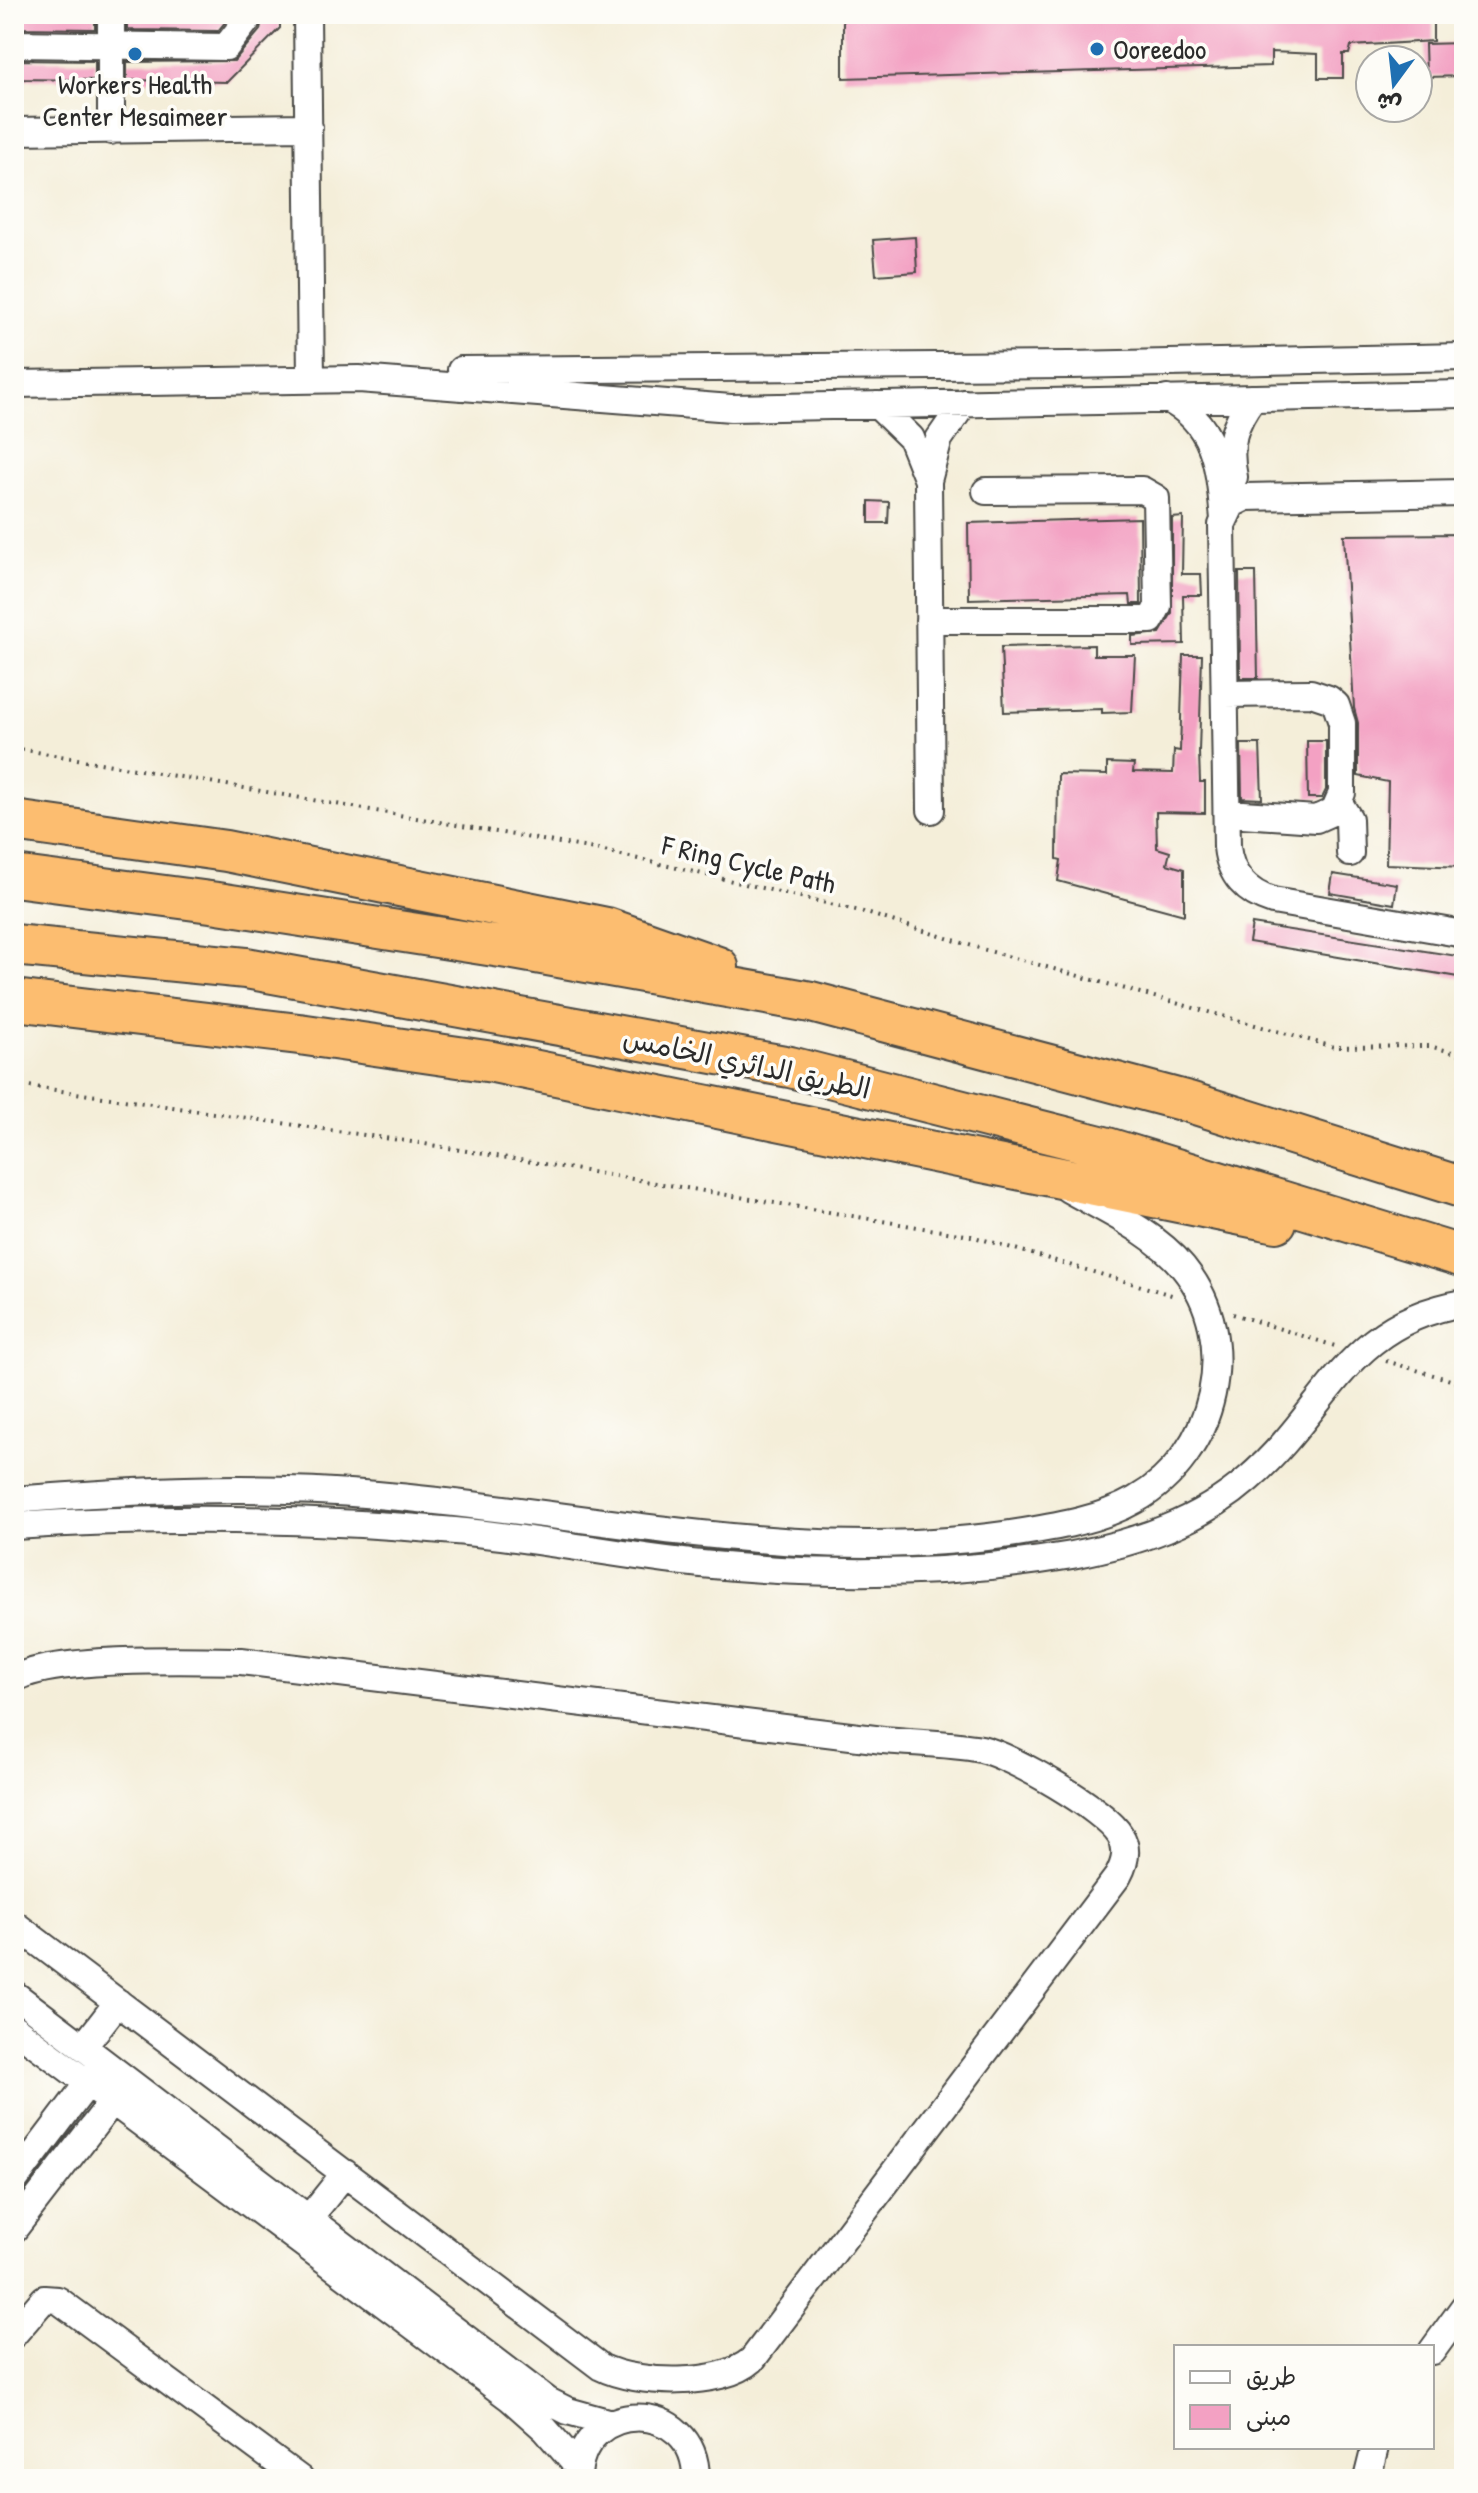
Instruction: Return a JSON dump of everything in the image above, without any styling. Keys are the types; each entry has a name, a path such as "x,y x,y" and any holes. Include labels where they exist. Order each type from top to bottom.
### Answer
{"highway":[{"path":"14,821 226,851 607,928 811,1002"},
{"path":"14,876 218,903 467,942 811,1002 1189,1102 1464,1188"},
{"name":"الطريق الدائري الخامس","path":"14,945 246,968 790,1067 1104,1147 1464,1258"},
{"path":"14,1000 285,1032 493,1062 772,1117 1052,1178 1464,1258"}],"street":[{"path":"111,14 111,131"},
{"path":"14,44 226,47 247,20 247,14"},
{"path":"307,14 311,379"},
{"path":"14,131 309,127"},
{"path":"359,379 403,370 1070,365 1464,357"},
{"path":"14,384 359,379 525,390 689,406 1464,394"},
{"path":"1253,398 1234,428 1230,446 1225,694 1228,860 1240,882 1261,897 1464,934"},
{"path":"1167,399 1191,414 1208,435 1231,509"},
{"path":"931,810 928,481 939,439 964,403"},
{"path":"877,405 911,438 928,481"},
{"path":"929,620 1151,620 1158,606 1156,498 1142,490 986,491"},
{"path":"1231,509 1254,496 1464,493"},
{"path":"1225,694 1311,693 1329,699 1340,714 1342,723 1339,803 1334,811 1316,819 1227,813"},
{"path":"1339,803 1349,819 1350,853"},
{"path":"14,1500 166,1489 308,1490 803,1544 877,1546 952,1542 1026,1531 1119,1508 1155,1487 1184,1457 1205,1420 1215,1379 1215,1340 1206,1305 1195,1284 1164,1248 1052,1178"},
{"path":"14,1526 229,1518 336,1523 457,1531 698,1564 782,1570 948,1569 1084,1552 1148,1535 1220,1502 1278,1450 1358,1353 1398,1324 1445,1306 1464,1303"},
{"path":"1026,1531 1031,1560"},
{"path":"14,1679 28,1672 168,1659 241,1661 883,1740 981,1749 1011,1758 1037,1772 1113,1828 1124,1845 1126,1856 1118,1876 752,2360 735,2372 645,2381 617,2375 14,1924"},
{"path":"14,1994 548,2401 568,2411 611,2423"},
{"path":"14,2181 87,2083 94,2054 118,2002"},
{"path":"14,2028 510,2398 555,2438 578,2473"},
{"path":"14,2229 128,2081"},
{"path":"309,2218 345,2173"},
{"path":"14,2334 36,2304 44,2299 58,2300 300,2479"},
{"path":"1434,2348 1464,2307"},
{"path":"578,2473 589,2441 611,2423 638,2417 666,2424 687,2443 697,2476"},
{"path":"1367,2479 1374,2449"}],"path":[{"name":"F Ring Cycle Path","path":"14,748 600,850 860,911 997,954 1334,1047 1429,1046 1464,1055"},
{"path":"14,1084 419,1143 971,1236 1464,1384"}],"building":[{"path":"14,14 95,14 95,29 14,28"},
{"path":"127,14 231,15 218,31 127,30"},
{"path":"263,14 280,14 280,28 227,82 127,80 127,62 234,61 260,30"},
{"name":"Ooreedoo","path":"843,14 1433,14 1433,41 1354,44 1349,54 1343,54 1343,78 1318,78 1318,54 1271,52 1271,66 843,78"},
{"path":"1462,43 1464,76 1434,77 1434,44 1425,44"},
{"path":"14,60 95,61 95,80 14,79"},
{"path":"915,237 917,272 876,275 873,240"},
{"path":"869,501 889,502 888,523 869,523"},
{"path":"1183,517 1182,574 1201,574 1202,595 1183,595 1184,644 1132,645 1132,636 1160,633 1172,613 1172,518"},
{"path":"1140,518 1141,604 1131,604 1130,595 969,599 968,523"},
{"path":"1464,534 1464,867 1386,864 1388,782 1358,776 1358,723 1354,708 1344,535"},
{"path":"1239,572 1256,572 1258,678 1240,678"},
{"path":"1094,645 1094,655 1135,655 1132,712 1102,713 1102,709 1004,712 1001,647"},
{"path":"1183,655 1202,655 1199,752 1200,782 1205,782 1205,813 1156,812 1157,848 1170,852 1167,864 1184,869 1184,915 1058,881 1061,860 1057,859 1058,774 1107,775 1107,763 1134,764 1133,772 1173,773 1174,750 1180,751"},
{"path":"1307,741 1326,741 1326,790 1322,798 1308,798"},
{"path":"1241,744 1260,744 1262,799 1242,798"},
{"path":"1333,874 1397,884 1394,904 1330,893"},
{"path":"1252,924 1464,957 1464,978 1249,942"}],"place":[{"name":"Ooreedoo","path":"1097,49"},
{"name":"Workers Health Center Mesaimeer","path":"135,54"}]}
